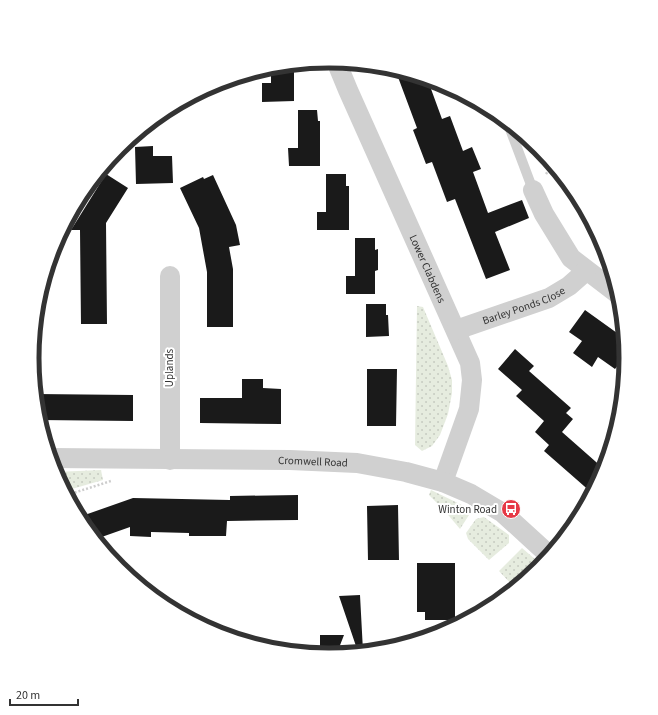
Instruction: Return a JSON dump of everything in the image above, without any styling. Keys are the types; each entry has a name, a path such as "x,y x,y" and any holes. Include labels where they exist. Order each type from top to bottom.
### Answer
{"street":[{"name":"Lower Clabdens","path":"339,68 470,363 472,380 469,409 443,482"},
{"path":"533,190 556,236 571,258 610,289"},
{"name":"Barley Ponds Close","path":"456,330 549,298 569,286 586,271"},
{"name":"Uplands","path":"170,276 170,460"},
{"name":"Cromwell Road","path":"57,458 290,460 357,463 406,472 443,482 471,494 503,513 545,551"}],"lane":[{"path":"511,131 533,190"}],"path":[{"path":"73,493 111,481 112,459"}],"shaded area":[{"path":"417,306 423,307 448,366 452,380 452,393 448,414 440,435 432,446 422,451 415,445"},
{"path":"101,470 103,480 71,489 63,472"},
{"path":"431,490 468,508 469,515 460,529 429,495"},
{"path":"484,517 509,535 509,543 489,560 468,539 466,533 476,519"},
{"path":"522,548 536,560 511,584 499,571"}],"building":[{"path":"294,70 294,101 262,102 262,83 271,83 271,73"},
{"path":"397,76 430,86 442,119 450,116 463,151 472,147 481,169 473,172 488,213 522,200 529,218 495,232 510,270 486,279 455,199 447,202 432,162 426,164 413,130 417,128"},
{"path":"298,110 317,110 318,121 320,121 320,166 289,166 288,148 298,148"},
{"path":"153,146 153,156 172,156 173,183 136,184 135,147"},
{"path":"106,174 128,188 106,223 107,324 81,324 80,230 71,230"},
{"path":"326,174 346,174 346,186 349,186 349,230 317,230 317,212 326,212"},
{"path":"213,175 236,225 240,245 229,247 233,269 233,327 207,327 207,272 199,228 180,188 203,177 204,179"},
{"path":"355,238 375,238 375,250 378,249 378,270 375,271 375,294 346,294 346,276 355,276"},
{"path":"366,304 386,304 389,336 366,337"},
{"path":"585,310 618,333 619,364 615,369 598,357 592,367 573,353 582,341 569,332"},
{"path":"515,349 534,366 529,371 571,408 566,413 573,419 562,432 599,464 587,489 544,451 549,445 535,432 544,421 516,396 522,390 498,369"},
{"path":"367,369 397,369 396,426 367,426"},
{"path":"242,379 263,379 263,388 281,389 281,424 200,423 200,398 242,398"},
{"path":"41,394 133,395 133,421 46,420"},
{"path":"298,495 298,520 227,521 226,536 189,536 189,533 151,532 151,537 130,536 130,527 101,537 85,515 133,498 230,500 230,496"},
{"path":"398,505 399,560 368,560 367,506"},
{"path":"417,563 455,563 455,619 425,620 425,612 417,612"},
{"path":"360,595 363,645 356,646 339,596"},
{"path":"320,635 344,635 339,647 320,648"}],"place":[{"name":"Winton Road","path":"511,509"}]}
